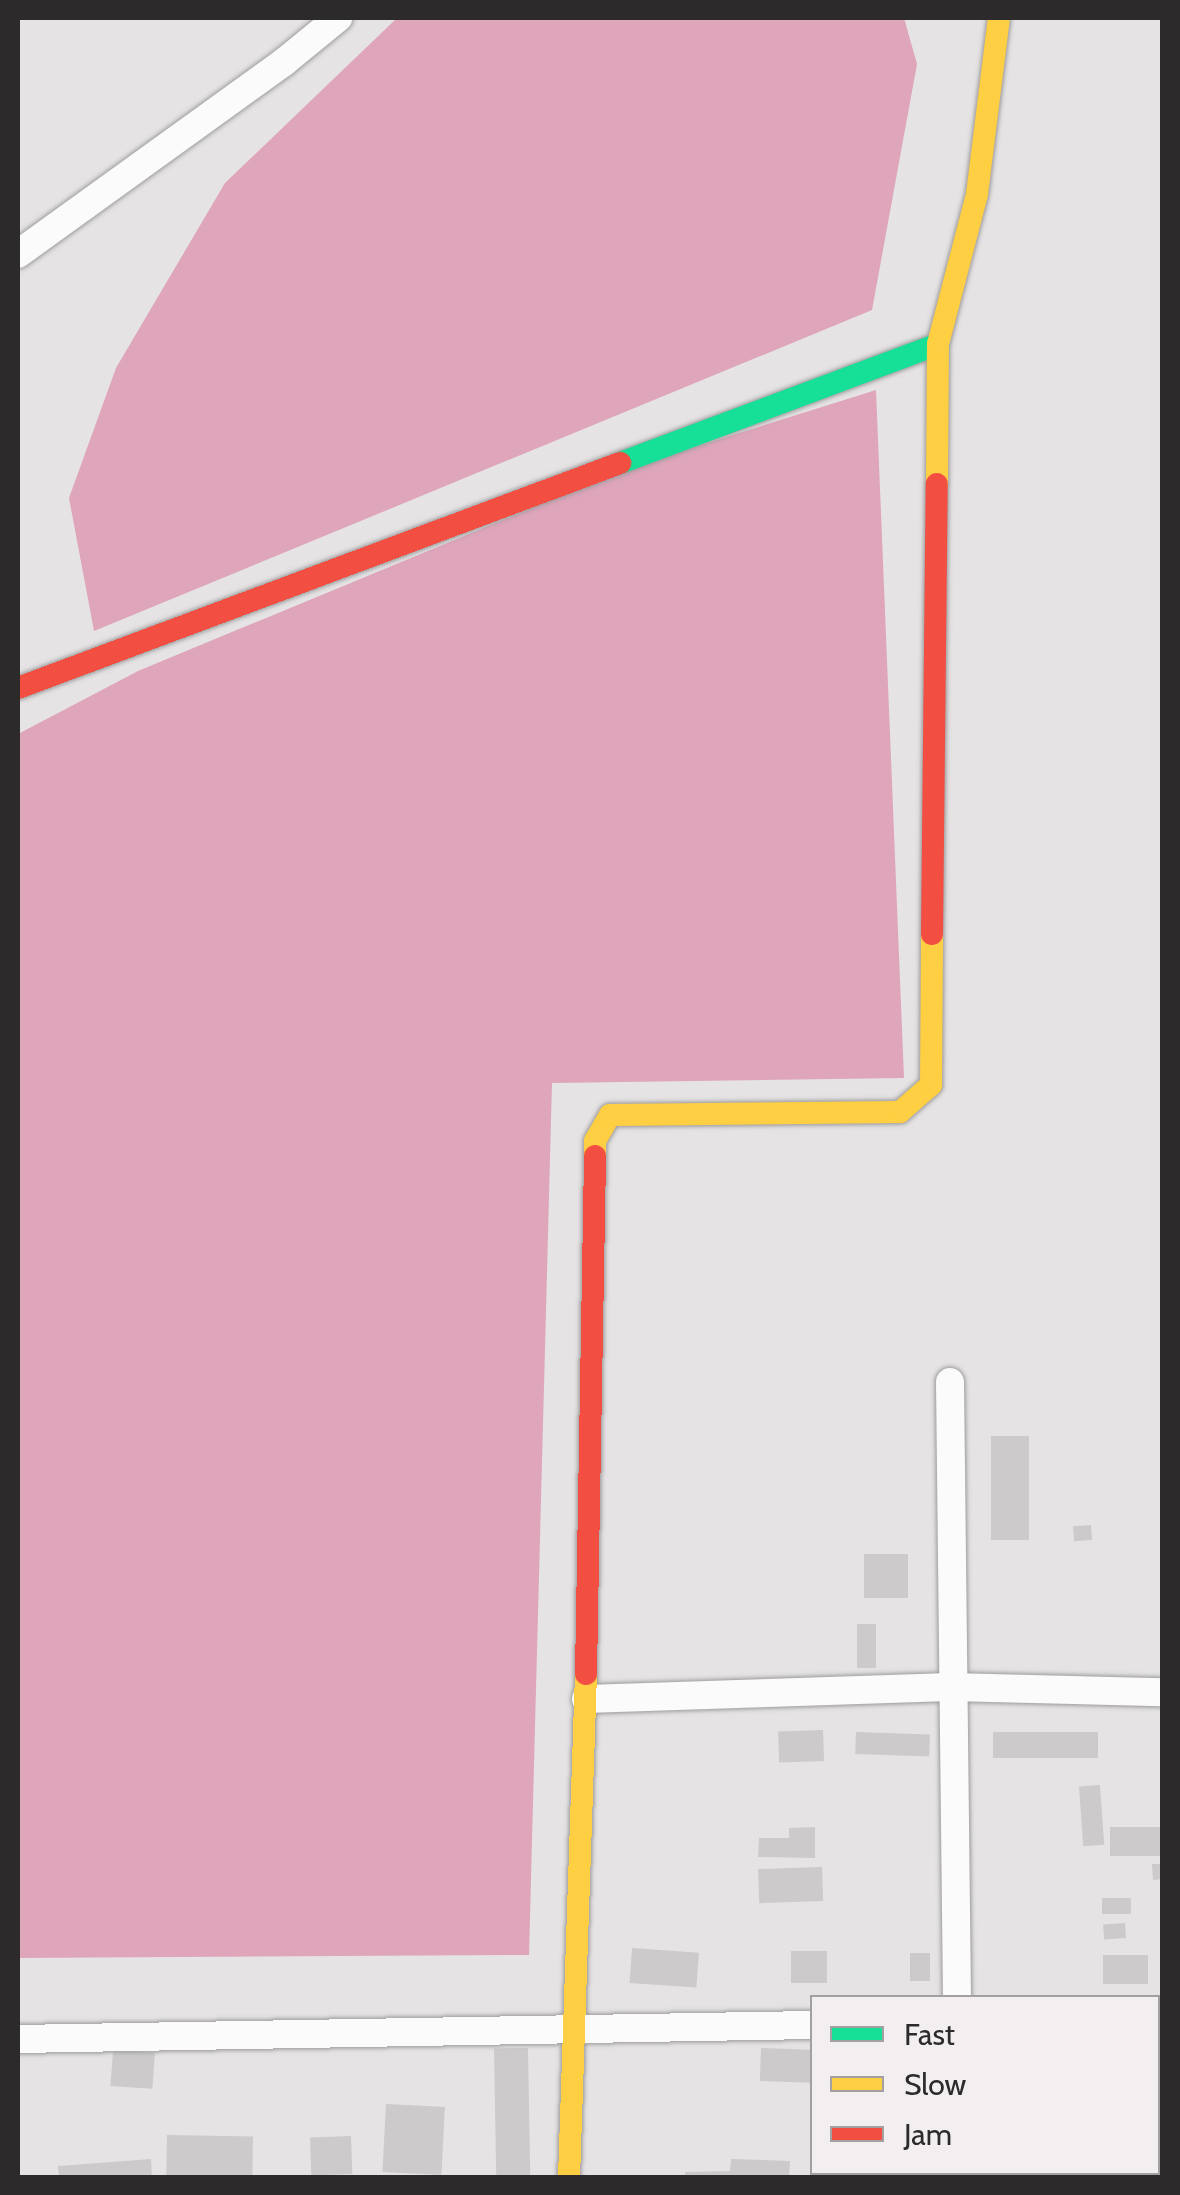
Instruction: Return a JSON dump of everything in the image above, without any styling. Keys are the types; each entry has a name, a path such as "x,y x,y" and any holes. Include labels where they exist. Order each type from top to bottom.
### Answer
{"street":[{"path":"18,254 284,62 338,18"},
{"path":"569,2178 586,1698 595,1141 610,1115 900,1112 931,1085 938,344 976,194 1000,18"},
{"path":"18,688 938,344"},
{"path":"950,1382 950,1687 957,1995"},
{"path":"586,1698 950,1687 1162,1692"},
{"path":"18,2039 810,2025"}],"shaded area":[{"path":"397,18 904,18 917,64 872,310 94,631 69,498 116,368 225,183"},
{"path":"876,390 904,1078 552,1083 529,1955 18,1958 18,734 138,671 628,468"}],"building":[{"path":"991,1436 1029,1436 1029,1540 991,1540"},
{"path":"1091,1525 1092,1540 1074,1541 1073,1526"},
{"path":"864,1554 908,1554 908,1598 864,1598"},
{"path":"857,1624 876,1624 876,1668 857,1668"},
{"path":"823,1730 824,1761 779,1763 778,1732"},
{"path":"856,1732 930,1735 929,1757 855,1754"},
{"path":"993,1732 1098,1732 1098,1758 993,1758"},
{"path":"1100,1785 1104,1845 1083,1846 1079,1786"},
{"path":"815,1827 815,1858 758,1857 759,1838 789,1838 789,1828"},
{"path":"1110,1827 1162,1827 1162,1856 1110,1856"},
{"path":"1152,1864 1162,1864 1162,1879 1153,1880"},
{"path":"822,1867 823,1901 759,1903 758,1869"},
{"path":"1102,1898 1131,1898 1131,1914 1102,1914"},
{"path":"1125,1923 1126,1938 1104,1939 1103,1925"},
{"path":"632,1948 699,1953 696,1988 630,1983"},
{"path":"791,1951 827,1951 827,1983 791,1983"},
{"path":"910,1953 930,1953 930,1981 910,1981"},
{"path":"1103,1955 1148,1955 1148,1984 1103,1984"},
{"path":"528,2048 530,2175 496,2176 494,2049"},
{"path":"761,2048 810,2050 810,2083 760,2081"},
{"path":"113,2050 155,2053 152,2089 110,2086"},
{"path":"1160,2095 1162,2095 1160,2168"},
{"path":"386,2104 445,2107 441,2175 382,2172"},
{"path":"167,2135 253,2137 252,2177 166,2176"},
{"path":"351,2136 352,2174 311,2175 310,2137"},
{"path":"151,2159 152,2178 59,2178 58,2166"},
{"path":"731,2159 790,2161 789,2178 685,2178 685,2172 730,2171"}],"traffic: fast":[{"path":"620,463 938,344"}],"traffic: slow":[{"path":"937,484 938,344 977,194 999,18"},
{"path":"595,1156 595,1141 610,1115 900,1112 931,1085 932,934"},
{"path":"569,2178 586,1674"}],"traffic: jam":[{"path":"18,688 620,463"},
{"path":"932,934 937,484"},
{"path":"586,1674 595,1156"}]}
